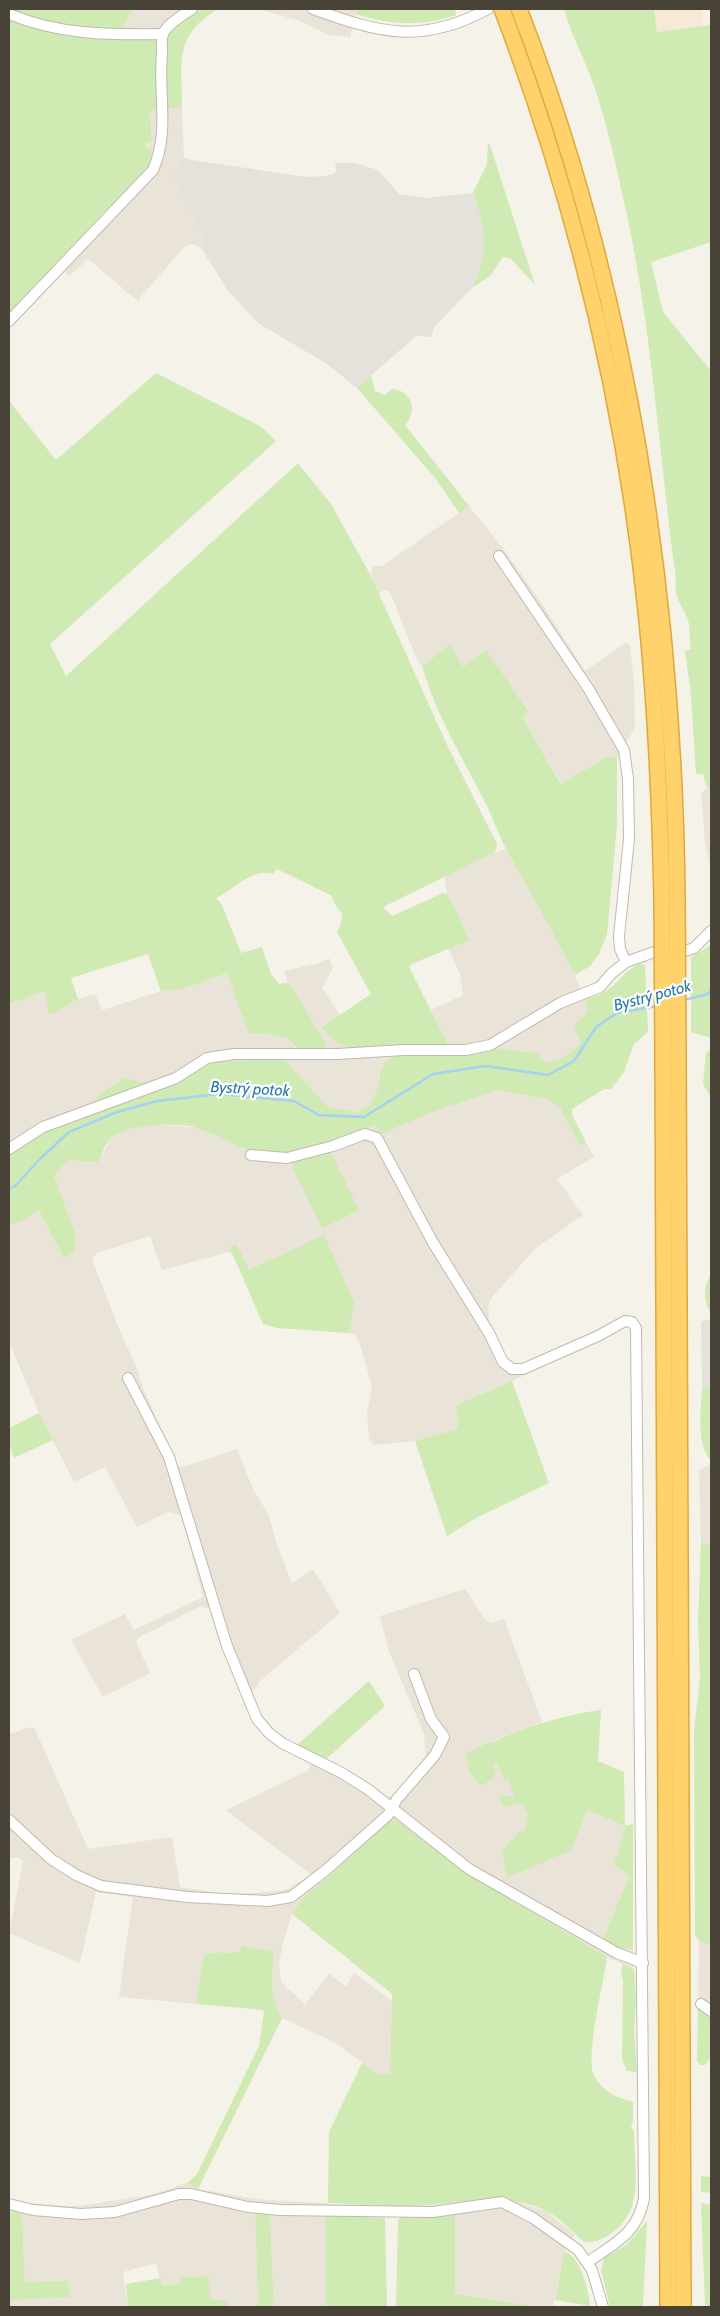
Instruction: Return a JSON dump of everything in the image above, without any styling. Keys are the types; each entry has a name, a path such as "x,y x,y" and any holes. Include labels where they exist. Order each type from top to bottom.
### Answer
{"highway":[{"path":"502,9 537,105 568,209 605,358 635,526 646,610 657,738 678,1055 683,2307"},
{"path":"519,9 551,100 575,179 618,345 650,523 667,672 675,801 663,1055 668,2307"}],"street":[{"path":"9,321 153,170 160,154 162,136 161,63 163,34 180,17 192,9"},
{"path":"313,9 334,13 388,32 413,33 443,28 469,19 488,9"},
{"path":"9,14 32,24 62,30 101,35 163,34"},
{"path":"499,556 588,688 624,750 628,779 629,839 619,936 620,949 626,962"},
{"path":"9,1149 43,1127 176,1078 208,1058 234,1054 337,1054 404,1050 466,1050 490,1045 560,1003 600,987 612,973 626,962 657,951 685,951 694,948 711,931"},
{"path":"251,1155 287,1158 333,1146 365,1134 377,1138 432,1241 489,1333 498,1355 512,1369 523,1369 540,1363 625,1321 632,1322 636,1328 644,2199 642,2213 637,2223 625,2237 588,2262"},
{"path":"128,1378 169,1457 227,1646 256,1719 282,1743 342,1773 369,1790 469,1869 618,1953 643,1963"},
{"path":"9,1820 51,1859 76,1876 101,1886 187,1897 267,1901 291,1896 326,1870 388,1815 402,1792 435,1755 444,1737 431,1719 414,1674"},
{"path":"701,2004 711,2011"},
{"path":"9,2204 33,2210 81,2214 115,2212 179,2194 191,2194 248,2207 280,2210 433,2212 502,2202 533,2218 572,2244 588,2262 603,2307"}],"shaded area":[{"path":"134,9 202,9 184,18 173,31 122,27"},
{"path":"257,9 367,9 357,12 350,37 329,35 298,20"},
{"path":"654,9 702,9 704,26 657,32"},
{"path":"182,107 184,157 174,174 207,240 201,248 192,244 184,247 139,299 139,302 88,259 69,276 56,264 112,204 147,149 148,143 152,142 150,110"},
{"path":"184,157 191,160 307,177 333,174 336,172 335,163 355,163 378,170 399,194 426,198 473,193 485,230 485,253 473,287 434,327 431,337 416,336 357,388 327,364 258,323 229,292 201,248 206,239 183,198 174,174"},
{"path":"469,506 506,552 585,671 627,642 630,645 634,683 635,727 617,760 615,756 605,758 562,784 521,716 529,711 485,650 463,667 449,646 422,666 417,660 390,592 386,590 379,593 371,576 372,566 382,566"},
{"path":"711,787 711,870 705,843 701,792"},
{"path":"506,849 546,917 575,975 588,1012 581,1042 569,1055 554,1063 544,1062 537,1053 494,1048 451,1053 431,1010 463,995 460,974 448,948 469,939 447,894 444,876 490,854"},
{"path":"329,958 333,968 322,988 340,1015 322,1027 394,1055 384,1063 380,1073 379,1085 370,1107 357,1113 327,1106 283,1058 213,1062 168,1089 124,1078 81,1116 9,1148 9,1004 45,991 49,1013 55,1013 78,999 95,994 102,1010 161,991 178,990 227,973 248,1033 268,1034 288,1039 295,1048 325,1042 293,988 288,983 284,971 320,963"},
{"path":"496,1090 549,1100 560,1108 580,1146 586,1142 594,1157 557,1179 583,1215 537,1247 492,1297 488,1307 489,1321 501,1351 514,1364 524,1365 528,1374 459,1404 456,1408 457,1429 415,1441 373,1445 369,1438 367,1413 372,1386 359,1341 355,1335 349,1333 354,1303 249,1270 231,1246 230,1252 162,1270 150,1236 97,1253 92,1259 119,1329 136,1366 143,1388 177,1464 180,1467 189,1465 237,1449 253,1489 269,1515 276,1542 292,1583 313,1569 340,1613 260,1681 252,1693 253,1701 245,1705 212,1610 201,1606 138,1638 136,1642 150,1673 103,1697 71,1640 125,1614 134,1630 203,1597 181,1515 168,1512 137,1527 105,1467 74,1482 39,1413 9,1342 9,1225 24,1220 39,1210 64,1257 74,1251 76,1235 54,1176 68,1160 99,1162 110,1139 121,1132 151,1124 198,1128 237,1145 337,1141 375,1125 381,1133"},
{"path":"711,1320 711,1386 702,1388 701,1321"},
{"path":"711,1463 711,1545 701,1543 699,1471"},
{"path":"465,1589 485,1620 492,1623 504,1619 542,1722 490,1742 493,1765 496,1762 504,1779 508,1779 515,1794 515,1797 507,1797 504,1808 521,1803 528,1814 525,1830 583,1821 587,1810 625,1826 614,1864 629,1876 603,1939 622,1948 633,1949 634,1970 607,1957 467,1873 399,1822 392,1820 302,1898 292,1914 282,1947 279,1965 281,1982 305,2004 329,1974 346,1987 354,1973 392,2001 390,2074 378,2074 332,2041 282,2018 274,2005 272,1976 274,1951 215,1952 203,1956 196,2004 119,1997 133,1897 96,1892 80,1963 9,1933 23,1861 19,1858 9,1858 9,1734 30,1727 35,1729 88,1849 172,1837 180,1887 219,1893 253,1893 285,1890 312,1875 226,1810 307,1771 312,1764 324,1761 383,1795 391,1797 396,1793 426,1759 424,1734 389,1652 380,1616"},
{"path":"699,1940 711,1946 711,2015 698,2006"},
{"path":"187,2183 198,2189 263,2200 328,2203 326,2307 274,2307 270,2213 255,2212 258,2307 228,2307 227,2300 209,2299 209,2276 180,2277 180,2284 161,2285 156,2263 123,2272 128,2307 9,2307 9,2300 70,2296 68,2281 25,2283 22,2213 9,2210 9,2199 28,2203 67,2206 86,2205 150,2195"},
{"path":"497,2198 515,2201 546,2211 575,2235 564,2252 553,2307 538,2307 455,2294 455,2220 446,2205"}],"green space":[{"path":"9,9 134,9 122,27 172,31 182,21 198,11 218,9 193,30 187,40 182,64 182,107 150,110 152,142 146,146 152,151 151,162 9,313"},
{"path":"367,9 455,9 456,15 418,23 406,23 369,18 356,14 357,11"},
{"path":"564,9 654,9 657,32 711,25 711,242 651,262 663,312 711,371 711,787 707,788 703,774 696,774 691,695 685,651 691,649 689,625 676,591 649,352 636,261 620,182 603,115 593,83"},
{"path":"488,144 490,145 535,285 511,259 503,257 490,276 473,287 482,260 485,240 484,230 473,193 487,164"},
{"path":"156,373 260,426 276,441 50,644 66,676 298,463 331,504 371,576 447,745 497,844 495,852 383,907 392,916 443,893 447,894 457,912 469,940 412,964 409,967 448,1045 349,1049 330,1038 322,1027 371,994 337,932 342,915 332,896 277,869 273,874 265,873 250,876 216,898 222,905 241,953 262,947 271,974 279,984 288,983 293,988 325,1042 321,1052 298,1050 288,1039 268,1034 248,1033 227,973 178,990 161,991 148,954 71,978 78,999 55,1013 49,1014 45,991 9,1004 9,401 56,460"},
{"path":"371,376 375,391 385,395 392,389 399,390 408,397 412,408 405,425 469,506 459,513 436,479 357,388"},
{"path":"450,645 463,667 486,650 529,712 522,717 561,784 605,758 615,756 617,760 617,826 607,934 599,954 590,966 575,975 503,843 428,685 422,666"},
{"path":"711,945 711,1038 691,1032 691,957"},
{"path":"640,964 645,965 648,1032 634,1044 624,1072 611,1089 604,1089 572,1109 573,1117 586,1142 580,1146 560,1108 549,1100 497,1090 428,1114 381,1134 375,1125 323,1145 293,1153 259,1153 200,1129 180,1125 154,1125 119,1133 109,1140 99,1162 68,1160 54,1176 76,1235 74,1251 64,1258 39,1210 24,1220 9,1225 9,1148 45,1130 81,1116 98,1096 124,1078 168,1088 213,1062 283,1058 327,1106 357,1113 370,1106 379,1085 380,1073 384,1063 394,1055 468,1053 494,1048 537,1053 544,1062 560,1059 569,1054 581,1042 573,1026 588,1012 584,999 603,993 611,988 630,970"},
{"path":"710,1050 711,1098 703,1084 706,1053"},
{"path":"330,1151 359,1210 322,1228 293,1169 292,1161"},
{"path":"324,1235 354,1303 349,1333 277,1328 263,1324 230,1252 231,1246 237,1245 249,1270"},
{"path":"711,1273 711,1313 706,1303 705,1293"},
{"path":"512,1381 549,1483 476,1518 447,1536 415,1441 457,1429 456,1408 459,1404"},
{"path":"711,1386 711,1461 703,1445 700,1416 702,1388"},
{"path":"39,1413 53,1440 14,1458 9,1445 9,1428"},
{"path":"701,1543 711,1545 711,1946 699,1940 695,1935 694,1730 700,1679 698,1621"},
{"path":"369,1681 385,1706 324,1761 296,1746"},
{"path":"601,1710 598,1761 624,1772 625,1826 587,1810 571,1850 507,1878 502,1850 519,1832 525,1830 528,1814 521,1803 504,1808 499,1795 515,1797 508,1779 504,1779 496,1762 493,1765 496,1776 481,1786 469,1771 466,1755 481,1746 535,1725"},
{"path":"392,1820 399,1822 467,1873 607,1957 591,2063 596,2079 604,2089 620,2098 633,2102 633,2121 631,2126 634,2132 636,2174 633,2200 629,2212 622,2223 606,2237 584,2242 561,2221 546,2211 514,2201 480,2200 401,2206 328,2203 329,2132 362,2063 378,2074 390,2074 392,1994 292,1914 302,1898 385,1824"},
{"path":"633,1824 633,1949 620,1949 603,1939 629,1876 614,1864 625,1826"},
{"path":"242,1946 274,1951 273,1994 282,2018 198,2189 187,2183 197,2174 259,2046 264,2012 263,2010 196,2004 203,1956 212,1953 240,1951"},
{"path":"623,1964 634,1970 636,2002 634,2030 637,2072 627,2071 622,2059 623,1981 621,1971"},
{"path":"698,2006 711,2015 711,2057 705,2065 700,2065 697,2061"},
{"path":"701,2176 711,2177 711,2193 701,2192"},
{"path":"701,2203 711,2205 711,2307 706,2307 705,2304"},
{"path":"12,2210 22,2213 25,2282 68,2281 70,2297 9,2300 9,2215"},
{"path":"255,2212 270,2212 274,2307 258,2307"},
{"path":"454,2214 455,2294 538,2307 396,2307 398,2221 400,2217"},
{"path":"326,2215 385,2218 387,2307 326,2307"},
{"path":"647,2221 643,2307 610,2307 601,2270 604,2258 626,2245"},
{"path":"564,2252 570,2254 575,2259 583,2274 590,2306 555,2300"},
{"path":"209,2276 210,2299 227,2300 228,2307 128,2307 126,2284 161,2278 161,2285 180,2284 180,2277"}],"waterway":[{"name":"Bystrý potok","path":"684,1000 708,994 711,990"},
{"name":"Bystrý potok","path":"9,1189 15,1186 69,1132 117,1112 157,1101 219,1094 294,1101 319,1115 364,1117 433,1074 485,1066 548,1075 574,1061 596,1027 617,1013 657,1006"}]}
